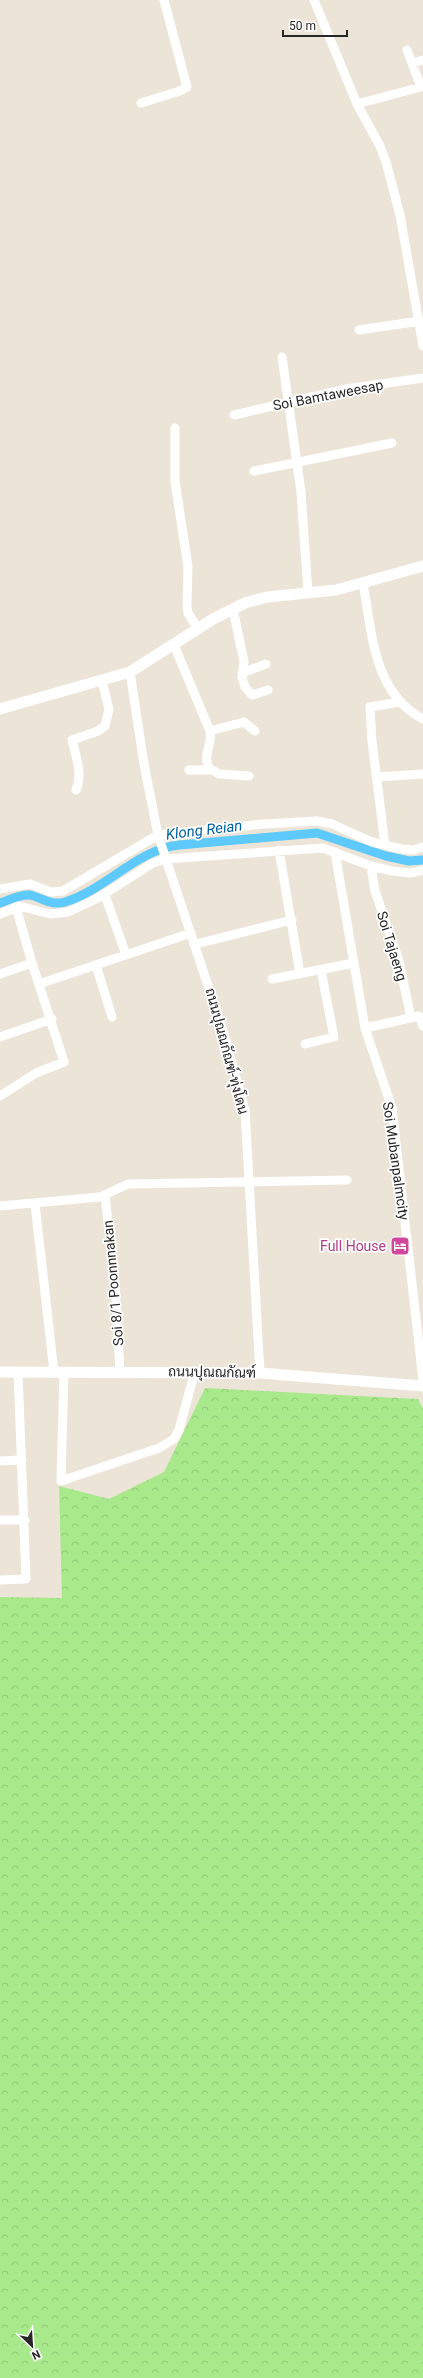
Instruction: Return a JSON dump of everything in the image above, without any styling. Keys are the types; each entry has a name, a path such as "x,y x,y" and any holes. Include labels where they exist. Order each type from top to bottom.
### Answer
{"street":[{"path":"141,103 180,91 187,87 164,0"},
{"path":"314,0 357,104 380,146 386,162 400,215 420,306 423,346"},
{"path":"357,104 421,87 407,50"},
{"path":"412,63 423,60"},
{"path":"359,330 420,321"},
{"path":"282,357 287,401 297,462 308,593"},
{"name":"Soi Bamtaweesap","path":"234,415 287,401 346,389 423,378"},
{"path":"175,428 175,481 188,567 187,607 188,613 198,629"},
{"path":"254,471 392,443"},
{"path":"0,709 130,672 198,629 233,609 267,597 336,590 423,566"},
{"path":"363,583 381,674 399,702 423,719"},
{"path":"233,609 243,658 242,673 245,687 252,695 268,690"},
{"path":"174,645 210,731 206,754 210,770"},
{"path":"242,673 266,664"},
{"name":"ถนนปุณณกัณฑ์-ทุ่งโดน","path":"130,672 144,764 159,837 196,944 224,1034 245,1110 260,1373"},
{"path":"76,790 79,782 79,767 72,740 98,731 105,726 109,709 102,681"},
{"path":"385,845 372,741 370,706 399,702"},
{"path":"210,731 244,722 256,731"},
{"path":"189,770 210,770 219,774 249,776"},
{"path":"377,776 423,774"},
{"path":"0,890 30,884 51,892 63,891 159,837 264,824 317,821 332,824 366,839 385,845 410,850 423,847"},
{"path":"0,914 16,907 27,907 57,914 79,908 105,895 153,863 165,858 324,848 371,866 406,873 423,870"},
{"path":"279,850 300,974"},
{"name":"Soi Mubanpalmcity","path":"335,852 365,1028 392,1108 423,1380"},
{"name":"Soi Tajaeng","path":"371,866 375,891 399,961 415,1017 423,1026"},
{"path":"105,895 126,955"},
{"path":"0,1096 36,1073 64,1062 52,1019 32,963 16,907"},
{"path":"196,944 292,920"},
{"path":"39,984 96,966 191,932"},
{"path":"0,974 32,963"},
{"path":"272,979 354,963"},
{"path":"96,966 112,1017"},
{"path":"305,1044 334,1037 321,970"},
{"path":"365,1028 415,1017"},
{"path":"0,1037 52,1019"},
{"path":"0,1206 34,1204 105,1195 128,1184 250,1184 347,1180"},
{"name":"Soi 8/1 Poonnnakan","path":"105,1195 115,1284 120,1372"},
{"path":"34,1204 59,1372 61,1482 159,1448 174,1439 179,1430 195,1371"},
{"name":"ถนนปุณณกัณฑ์","path":"0,1372 195,1371 260,1373 423,1386"},
{"path":"0,1580 26,1579 25,1520 18,1372"},
{"path":"0,1461 22,1460"},
{"path":"0,1520 25,1520"}],"green space":[{"path":"205,1388 418,1399 423,1409 423,2378 0,2378 0,1597 62,1598 59,1486 109,1499 164,1472"}],"waterway":[{"name":"Klong Reian","path":"0,903 18,896 26,895 55,903 65,902 94,889 150,854 164,848 179,845 317,833 386,856 409,861 423,860"}],"place":[{"name":"Full House","path":"400,1246"}]}
